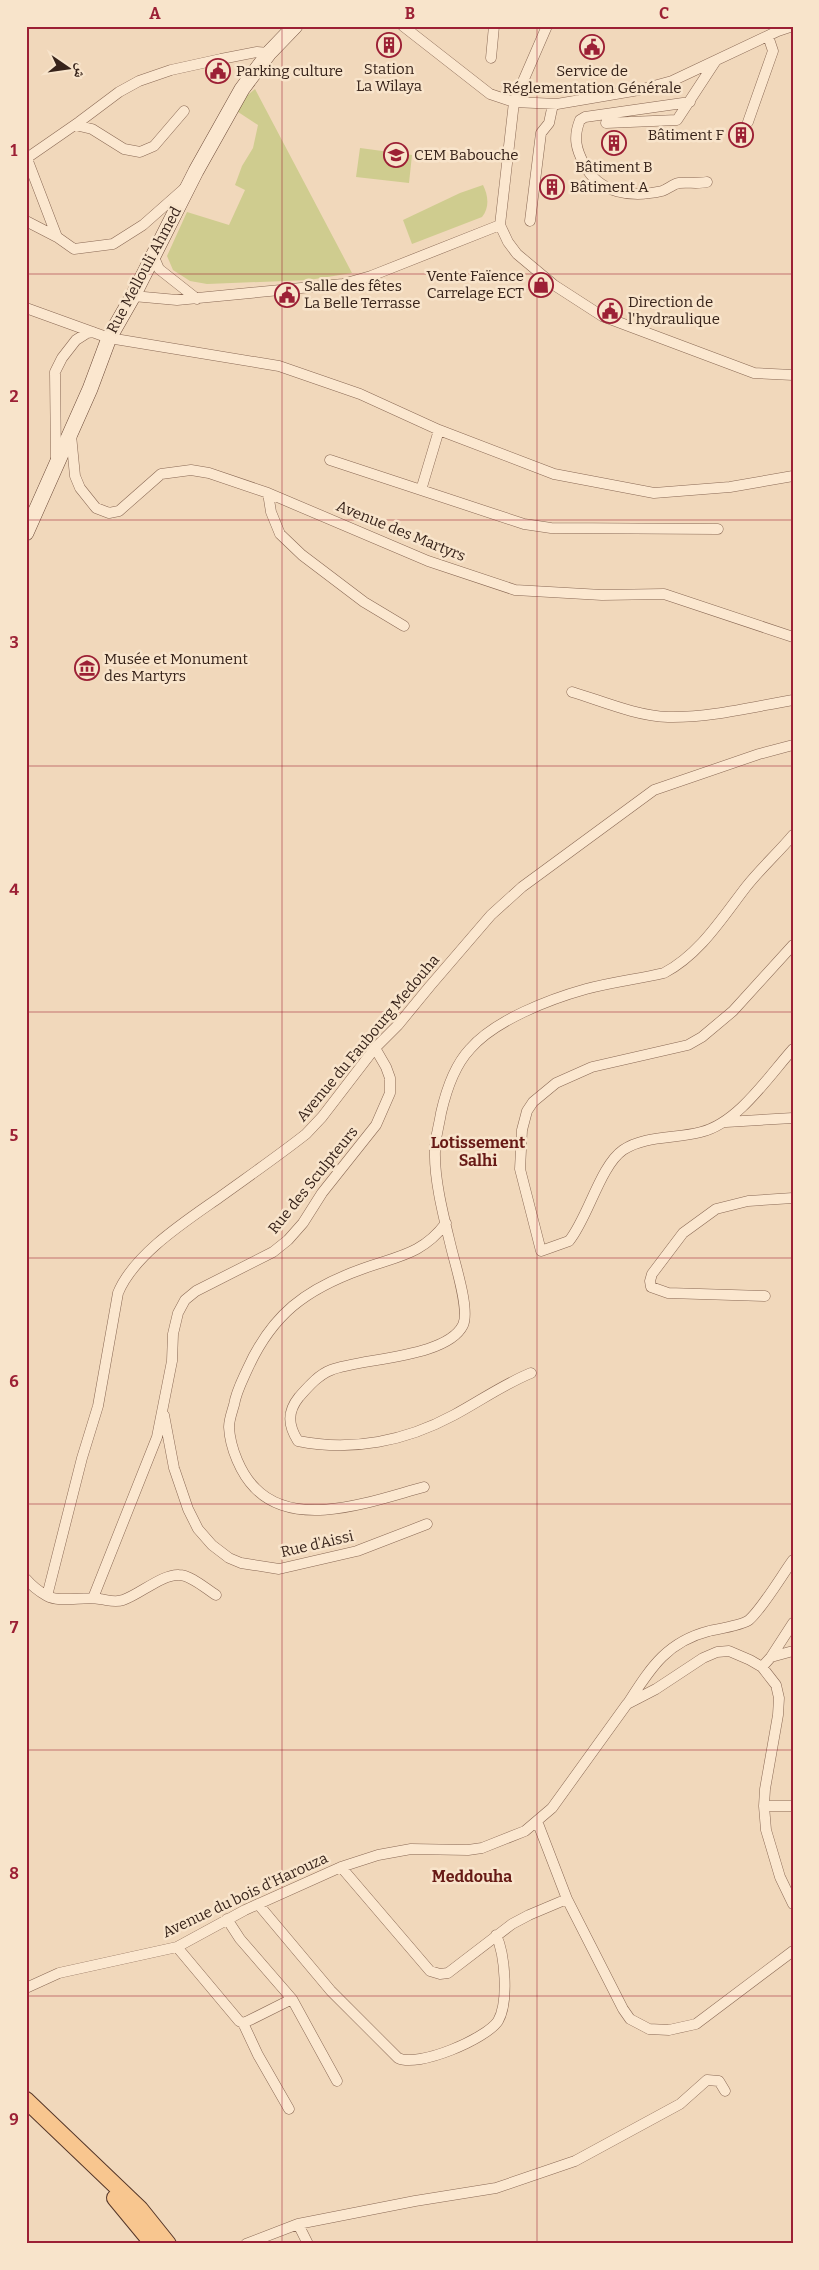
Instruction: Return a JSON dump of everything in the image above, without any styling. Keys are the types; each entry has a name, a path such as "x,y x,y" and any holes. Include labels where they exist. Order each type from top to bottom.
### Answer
{"main road":[{"path":"26,2100 140,2209 168,2244"},
{"path":"60,2133 153,2244"}],"street":[{"name":"Rue Mellouli Ahmed","path":"26,533 71,432 109,338 133,296 189,184 242,89 269,53 295,26"},
{"path":"403,26 490,94 514,102 553,104 648,88 672,81 793,26"},
{"path":"491,58 494,26"},
{"path":"548,26 514,102 500,225 508,242 517,254 554,285 602,316 754,374 793,375"},
{"path":"748,122 773,51 773,45 768,36"},
{"path":"57,237 27,157 75,125 119,92 138,81 171,70 221,59 257,52 269,53"},
{"path":"606,123 678,120 715,62"},
{"path":"690,102 585,117 580,120 575,141 586,169 600,183 613,192 646,194 666,190 677,183 707,182"},
{"path":"530,222 541,133 549,123 553,104"},
{"path":"75,125 92,129 124,149 140,152 154,146 184,111"},
{"path":"26,221 57,237 74,249 113,244 143,224 189,184"},
{"path":"133,296 177,300 197,299 343,284 371,276 500,225"},
{"path":"153,255 159,269 197,299"},
{"path":"26,308 109,338 279,366 360,394 439,430 554,474 654,493 730,487 793,476"},
{"path":"56,466 56,372 62,358 76,340 87,333 93,332"},
{"path":"420,490 439,430"},
{"name":"Avenue des Martyrs","path":"71,432 75,476 80,488 96,508 109,513 119,511 161,474 191,470 209,473 268,493 428,561 515,590 602,595 650,593 674,596 793,637"},
{"path":"330,460 524,524 550,528 718,529"},
{"path":"268,493 271,512 280,534 302,555 364,602 404,626"},
{"path":"572,692 642,712 667,717 722,712 793,700"},
{"name":"Avenue du Faubourg Medouha","path":"47,1596 82,1458 98,1406 114,1310 123,1280 170,1233 306,1134 322,1117 375,1048 398,1025 491,915 522,887 560,861 654,790 759,754 793,746"},
{"path":"531,1372 482,1398 454,1416 408,1436 384,1442 343,1445 311,1444 298,1441 292,1431 290,1421 291,1407 311,1383 329,1371 352,1364 417,1352 442,1342 463,1325 465,1311 435,1164 436,1137 449,1085 470,1049 496,1027 560,998 587,989 664,973 674,967 718,926 758,872 793,836"},
{"path":"793,944 733,1011 702,1037 688,1045 592,1067 556,1082 533,1102 527,1111 522,1130 520,1169 541,1251 564,1244 573,1237 610,1165 624,1149 650,1140 700,1133 726,1122 793,1118"},
{"name":"Rue des Sculpteurs","path":"93,1598 157,1437 172,1361 174,1324 178,1312 185,1300 196,1291 273,1252 288,1240 322,1193 376,1126 390,1093 390,1078 375,1048"},
{"path":"726,1122 793,1049"},
{"path":"765,1296 668,1293 651,1287 650,1281 652,1274 682,1232 716,1209 748,1201 793,1198"},
{"path":"424,1487 360,1504 318,1511 297,1510 274,1504 250,1482 234,1452 229,1426 235,1397 257,1347 287,1309 328,1282 410,1253 427,1244 446,1223"},
{"name":"Rue d'Aissi","path":"163,1409 174,1468 188,1509 198,1529 212,1545 229,1558 241,1563 279,1569 357,1551 427,1524"},
{"path":"627,1704 650,1670 669,1648 705,1632 748,1621 793,1560"},
{"path":"26,1579 34,1588 47,1596 122,1601 161,1580 177,1574 188,1578 216,1595"},
{"path":"762,1667 771,1657 793,1623"},
{"name":"Avenue du bois d'Harouza","path":"26,1988 59,1973 177,1947 258,1904 342,1867 378,1855 411,1849 468,1850 482,1848 525,1831 552,1808 627,1704 656,1689 703,1658 717,1652 729,1651 762,1667 776,1685 779,1698 778,1715 765,1789 764,1806 766,1830 780,1877 793,1904"},
{"path":"771,1657 793,1651"},
{"path":"764,1806 793,1806"},
{"path":"537,1821 567,1899 623,2009 630,2018 649,2029 669,2030 696,2024 793,1951"},
{"path":"342,1867 430,1971 440,1974 448,1973 496,1935 529,1915 567,1899"},
{"path":"258,1904 331,1991 398,2058 407,2062 445,2053 490,2029 498,2020 504,1998 503,1954 496,1935"},
{"path":"227,1919 240,1939 292,1998 336,2081"},
{"path":"177,1947 239,2021 243,2023 258,2055 289,2109"},
{"path":"243,2023 292,1998"},
{"path":"246,2244 298,2224 415,2201 496,2188 521,2180 574,2161 658,2118 680,2104 707,2080 719,2082 725,2090"},
{"path":"298,2224 308,2244"}],"shaded area":[{"path":"255,89 352,273 309,280 207,284 190,281 173,270 167,256 187,212 229,225 245,190 235,185 242,166 253,148 258,125 232,108"},
{"path":"360,148 412,155 409,183 356,177"},
{"path":"483,185 487,201 485,213 482,217 412,244 403,220 460,193"}],"place":[{"name":"Station La Wilaya","path":"389,45"},
{"name":"Service de Réglementation Générale","path":"592,47"},
{"name":"Parking culture","path":"218,71"},
{"name":"Bâtiment F","path":"741,135"},
{"name":"Bâtiment B","path":"614,143"},
{"name":"CEM Babouche","path":"396,155"},
{"name":"Bâtiment A","path":"552,187"},
{"name":"Vente Faïence Carrelage ECT","path":"541,285"},
{"name":"Salle des fêtes La Belle Terrasse","path":"287,295"},
{"name":"Direction de l'hydraulique","path":"610,311"},
{"name":"Musée et Monument des Martyrs","path":"87,668"}],"district":[{"name":"Lotissement Salhi","path":"478,1151"},
{"name":"Meddouha","path":"472,1876"}]}
